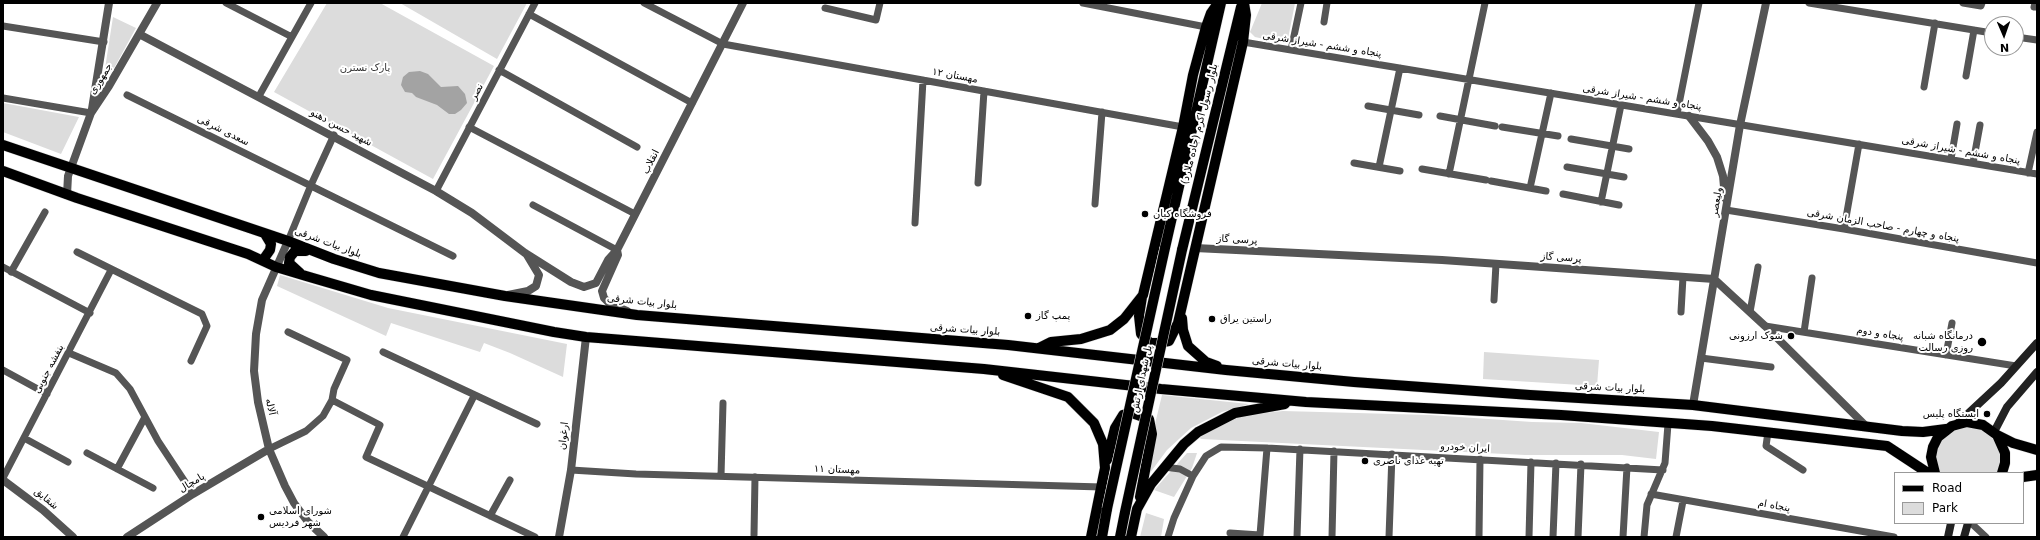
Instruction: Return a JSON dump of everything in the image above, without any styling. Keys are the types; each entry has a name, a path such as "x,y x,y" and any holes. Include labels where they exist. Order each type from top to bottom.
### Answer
{"main road":[{"path":"1218,3 1211,13 1206,27 1193,75 1183,127 1143,296 1139,325 1141,334 1150,343 1158,344 1169,341 1178,323 1243,42 1246,15 1243,3"},
{"name":"بلوار رسول اکرم (جاده ملارد)","path":"1165,248 1221,3"},
{"name":"بلوار رسول اکرم (جاده ملارد)","path":"1182,250 1243,3"},
{"name":"بلوار بیات شرقی","path":"3,145 288,241 310,251 379,273 505,296 637,315 1039,348 1226,370 1354,382 1583,399 1693,405 1923,432 1946,429"},
{"path":"3,172 67,195 263,260 276,267 371,295 554,332 586,337 984,369 1161,389 1306,402 1561,415 1668,424 1712,426 1887,446 1926,472"},
{"path":"263,260 270,250 271,244 265,234"},
{"name":"پل شهدای ارتش","path":"1102,537 1165,248"},
{"name":"پل شهدای ارتش","path":"1120,537 1182,250"},
{"path":"306,276 294,269 289,263 290,257 295,251 310,251"},
{"path":"1039,348 1051,342 1081,339 1110,330 1124,319 1143,296"},
{"path":"1182,303 1183,330 1188,346 1206,362 1226,370"},
{"path":"1935,472 1931,457 1933,447 1938,437 1946,429 1958,423 1994,390 2037,343"},
{"path":"984,369 1068,398 1094,422 1103,444 1105,468"},
{"path":"2002,472 2005,453 1996,434 2007,407 2037,372"},
{"path":"1561,397 1566,406 1561,415"},
{"path":"1583,399 1580,407 1583,417"},
{"path":"1137,509 1151,484 1164,467 1184,444 1198,432 1223,418 1247,410 1306,402"},
{"path":"1091,537 1115,428 1123,415 1132,413 1149,419 1152,434 1131,537"},
{"path":"1958,423 1975,422 1984,425 1996,434 2013,443 2037,450"},
{"path":"2024,477 2037,475"},
{"path":"1948,537 1950,524"},
{"path":"1964,537 1970,524"}],"street":[{"path":"3,98 91,113 104,42 109,3"},
{"name":"جمهوری","path":"67,195 68,176 91,113 109,86 157,3"},
{"path":"226,3 292,37"},
{"path":"259,96 311,3"},
{"name":"نصر","path":"436,190 535,3"},
{"name":"مهستان ۱۲","path":"644,3 723,44 1183,127"},
{"name":"انقلاب","path":"637,315 610,304 604,298 602,291 618,255 617,250 743,3"},
{"path":"825,8 876,20 880,3"},
{"path":"1082,3 1206,27"},
{"path":"1292,50 1301,3"},
{"path":"1324,22 1327,3"},
{"path":"1449,174 1485,3"},
{"path":"1677,114 1700,3"},
{"name":"ولیعصر","path":"1693,405 1740,125 1766,3"},
{"path":"1809,3 1832,5 1984,32"},
{"path":"1963,3 1981,6 1982,3"},
{"path":"2035,3 2034,7 2037,7"},
{"path":"529,14 692,103"},
{"path":"1924,87 1935,23"},
{"path":"3,26 104,42"},
{"path":"1966,76 1974,30"},
{"name":"شهید حسن دهنو","path":"139,34 334,135 436,190 472,213 525,253 571,282 584,286 596,283 608,260 617,250"},
{"path":"2024,38 2037,40"},
{"name":"پنجاه و ششم - شیراز شرقی","path":"1243,42 2037,174"},
{"path":"1379,167 1400,68"},
{"path":"500,70 637,147"},
{"path":"915,223 922,80"},
{"path":"978,183 984,91"},
{"path":"1530,188 1550,93"},
{"name":"سعدی شرقی","path":"127,95 453,256"},
{"path":"1601,202 1621,105"},
{"path":"1368,106 1419,115"},
{"path":"1095,204 1102,112"},
{"path":"1440,116 1558,136"},
{"path":"1689,116 1708,141 1717,157 1723,176 1726,210"},
{"path":"1951,159 1957,124"},
{"path":"1973,163 1980,124"},
{"path":"469,127 635,214"},
{"path":"2028,173 2037,132"},
{"path":"288,241 310,185 334,135"},
{"path":"1572,139 1629,149"},
{"path":"1844,229 1859,144"},
{"path":"1354,163 1400,170"},
{"path":"1567,167 1624,177"},
{"path":"1422,169 1546,191"},
{"path":"1563,194 1619,206"},
{"path":"533,205 617,250"},
{"name":"پنجاه و چهارم - صاحب الزمان شرقی","path":"1726,210 2037,263"},
{"path":"11,272 45,212"},
{"name":"آلاله","path":"288,241 262,300 256,334 254,370 258,402 269,449 294,503 308,522 324,537"},
{"name":"پرسی گاز","path":"1195,248 1496,264 1714,279"},
{"path":"77,252 202,314 207,326 191,361"},
{"path":"505,296 528,291 536,286 539,275 525,253"},
{"path":"1494,300 1496,264"},
{"path":"3,267 90,313"},
{"path":"1750,312 1758,267"},
{"name":"بنفشه جنوبی","path":"3,479 112,270"},
{"path":"1681,312 1683,277"},
{"path":"1804,332 1812,278"},
{"path":"1714,279 1765,326 1866,426"},
{"path":"1946,355 1952,323"},
{"name":"پنجاه و دوم","path":"1765,326 2016,366"},
{"path":"269,449 306,431 323,416 332,400 334,389 347,360 288,332"},
{"name":"ارغوان","path":"559,537 571,470 586,337"},
{"path":"383,352 474,396 537,424"},
{"path":"69,353 116,373 130,389 158,441 193,494"},
{"path":"1701,358 1771,367"},
{"path":"3,370 47,394"},
{"path":"404,537 474,396"},
{"path":"332,400 380,425 366,457 535,537"},
{"path":"721,476 723,403"},
{"path":"118,469 145,418"},
{"path":"1644,537 1646,514 1651,494 1663,470 1668,424"},
{"path":"1768,432 1766,446 1803,470"},
{"path":"24,438 68,462"},
{"name":"ایران خودرو","path":"1193,476 1206,456 1221,447 1300,449 1581,464 1663,470"},
{"path":"1230,533 1260,535 1267,448"},
{"name":"پامچال","path":"126,537 193,494 269,449"},
{"path":"1297,537 1300,449"},
{"path":"1332,537 1334,451"},
{"path":"87,453 153,488"},
{"path":"1389,537 1392,454"},
{"path":"1479,537 1480,459"},
{"path":"1529,537 1531,462"},
{"path":"1554,537 1556,463"},
{"path":"1578,537 1581,464"},
{"path":"1164,467 1180,469 1193,476 1174,518 1168,537"},
{"path":"1623,537 1626,467"},
{"name":"مهستان ۱۱","path":"571,470 605,473 1102,487"},
{"path":"754,535 756,477"},
{"name":"شقایق","path":"3,479 37,505 73,537"},
{"path":"490,516 510,480"},
{"name":"پنجاه ام","path":"1651,494 1683,501 1894,537"},
{"path":"1676,537 1683,501"},
{"path":"1971,524 1986,537"}],"green space":[{"name":"پارک نسترن","path":"327,3 380,3 494,66 433,179 274,92"},
{"path":"400,3 527,3 497,59"},
{"path":"1262,3 1295,3 1287,44 1255,37 1250,32"},
{"path":"113,17 136,28 113,70 104,75"},
{"path":"3,103 79,117 61,154 3,132"},
{"path":"280,275 388,308 567,344 563,377 484,343 480,352 391,323 386,336 277,286"},
{"path":"1484,352 1599,360 1597,386 1483,379"},
{"path":"1162,395 1249,404 1222,412 1191,428 1167,450 1147,477 1155,424"},
{"path":"1283,411 1430,415 1532,422 1581,423 1659,432 1656,459 1622,455 1525,455 1201,439 1199,437 1226,422 1246,415"},
{"path":"1965,426 1976,427 1986,431 1994,439 1999,449 2001,460 1997,472 1938,472 1935,453 1945,434"},
{"path":"1187,453 1197,453 1192,468 1174,497 1154,490"},
{"path":"1146,513 1164,519 1161,537 1140,537"}],"shaded area":[{"path":"420,71 428,74 441,87 458,86 465,94 467,103 455,114 449,114 437,105 416,97 412,93 405,92 401,85 403,77 409,72"}],"place":[{"name":"فروشگاه کیان","path":"1145,214"},
{"name":"پمپ گاز","path":"1028,316"},
{"name":"راستین یراق","path":"1212,319"},
{"name":"شوک ارزونی","path":"1791,336"},
{"name":"درمانگاه شبانه روزی رسالت","path":"1982,342"},
{"name":"ایستگاه پلیس","path":"1987,414"},
{"name":"تهیه غذای ناصری","path":"1365,461"},
{"name":"شورای اسلامی شهر فردیس","path":"261,517"}]}
